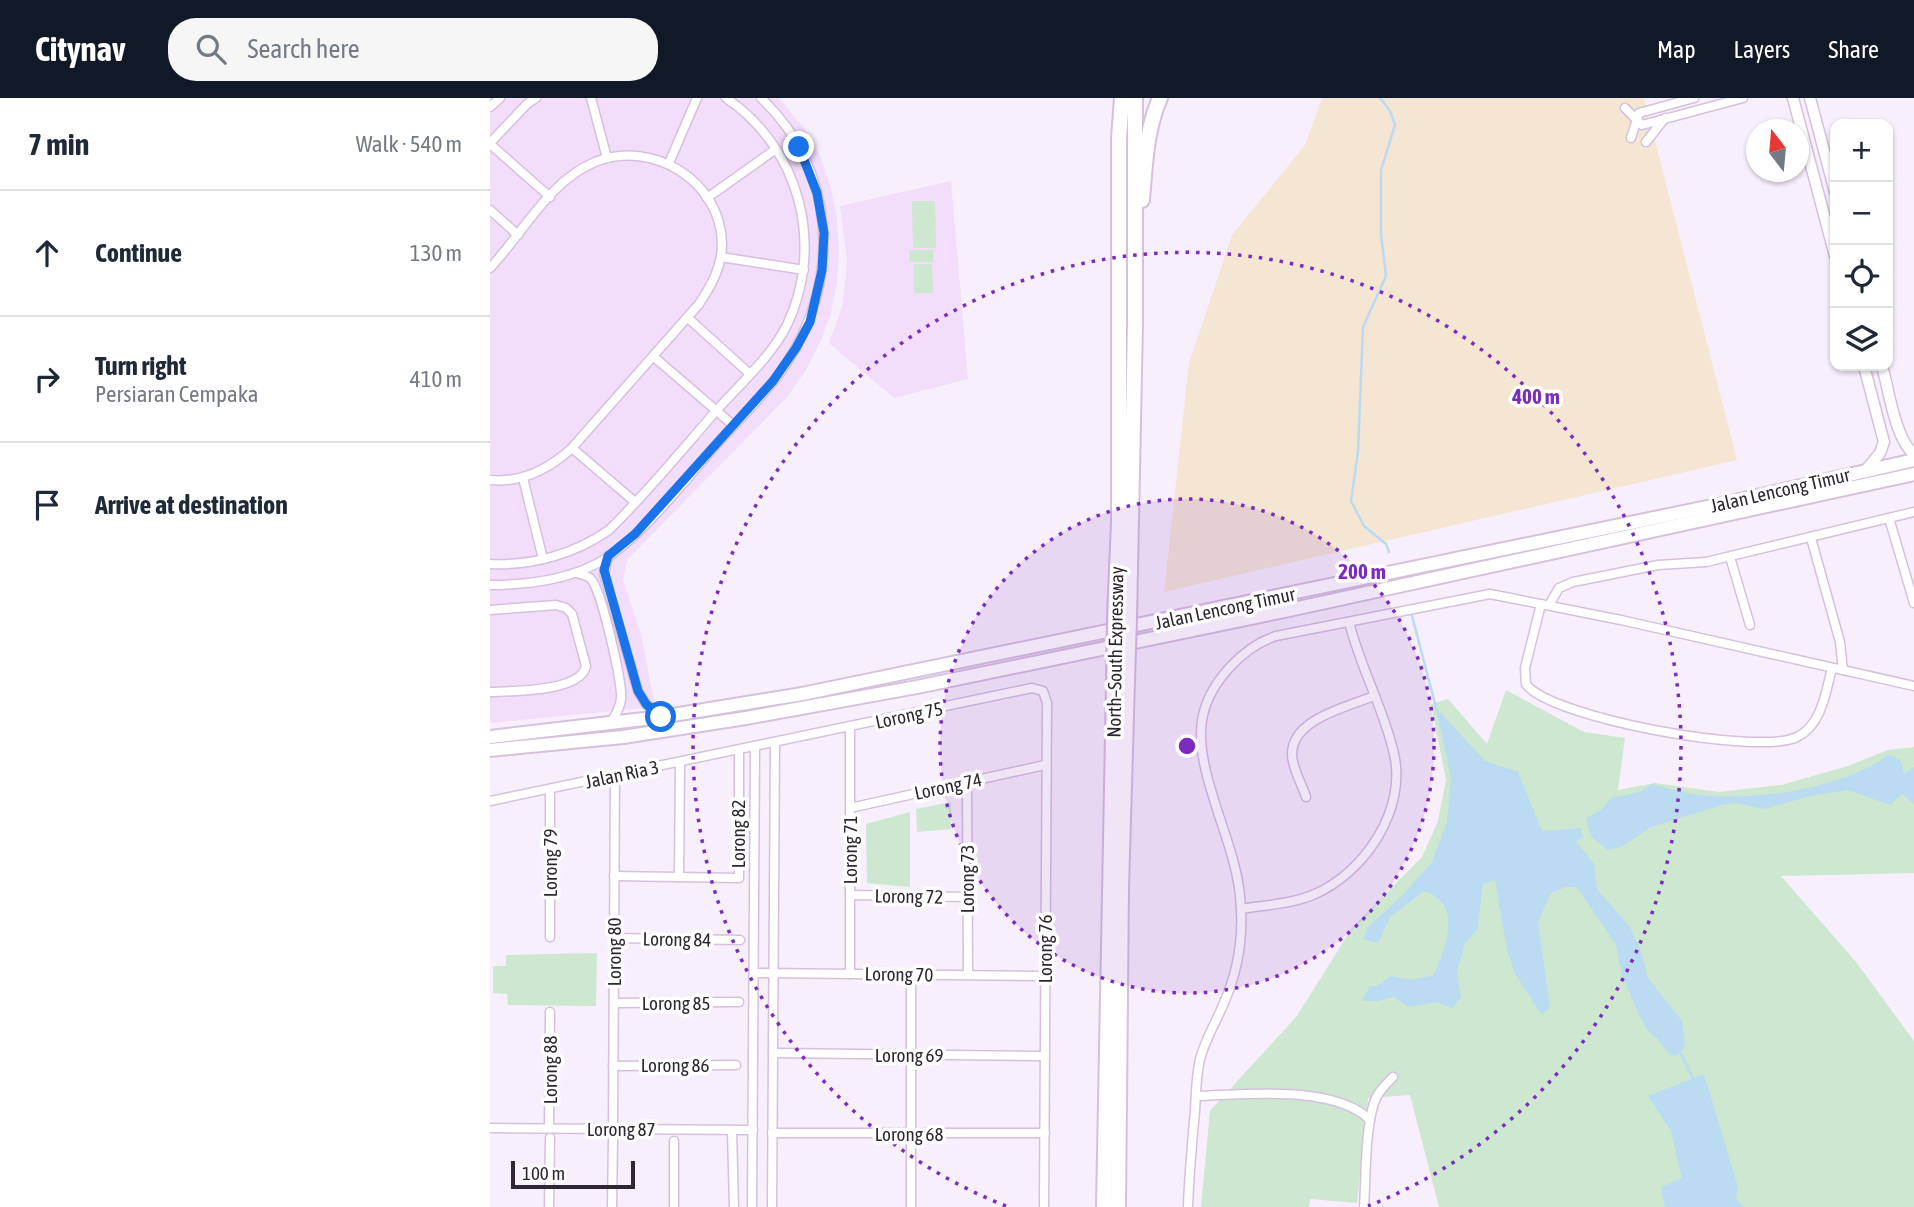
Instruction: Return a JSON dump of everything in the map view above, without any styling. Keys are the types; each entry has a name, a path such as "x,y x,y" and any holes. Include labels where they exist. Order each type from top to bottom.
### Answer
{"highway":[{"path":"1116,98 1119,139"},
{"name":"North–South Expressway","path":"1122,98 1119,139 1119,522 1122,617"},
{"name":"North–South Expressway","path":"1118,1207 1122,617 1135,271 1135,98"},
{"path":"1135,271 1145,159 1152,121 1160,98"},
{"name":"Jalan Lencong Timur","path":"490,737 611,724 802,694 1722,503 1914,460"},
{"name":"Jalan Lencong Timur","path":"490,750 623,737 917,687 1289,610 1914,474"},
{"name":"North–South Expressway","path":"1104,1207 1121,683"}],"street":[{"path":"490,107 500,98"},
{"path":"536,98 490,143 550,197"},
{"path":"591,98 607,158"},
{"path":"669,163 697,98"},
{"path":"490,564 543,559 568,552 592,542 609,530 750,374 786,328 797,300 804,270 806,238 796,189 776,149 752,121 726,98"},
{"path":"490,585 536,581 575,573 608,556 635,534 773,381 804,335 819,288 824,251 822,218 805,161 791,131 761,98"},
{"path":"1631,138 1639,113 1694,98"},
{"path":"1625,108 1642,125 1743,98"},
{"path":"1793,98 1832,245"},
{"path":"1810,98 1832,182"},
{"path":"1646,142 1665,118"},
{"path":"707,198 776,149"},
{"path":"490,268 565,181 584,167 607,158 639,156 669,163 689,177 707,198 720,232 721,257 714,281 688,318 572,448 548,468 523,478 490,480"},
{"path":"490,210 518,235"},
{"path":"721,257 804,270"},
{"path":"688,318 750,374"},
{"path":"654,357 733,425"},
{"path":"1865,371 1884,442 1881,453 1866,470"},
{"path":"1883,371 1899,429 1907,447 1914,454"},
{"path":"572,448 635,502"},
{"path":"523,478 543,559"},
{"path":"1832,668 1815,720 1802,734 1788,740 1764,742 1698,737 1590,716 1536,694 1526,684 1525,668 1545,604 1559,588 1573,582 1658,565 1697,564 1914,512"},
{"path":"1889,518 1914,603"},
{"path":"1811,538 1840,642 1843,670"},
{"path":"608,556 604,574 638,691 646,704 661,717"},
{"path":"1730,557 1749,625"},
{"path":"575,573 591,579 607,627 621,696 619,709 611,724"},
{"path":"1188,1207 1201,1058 1235,972 1241,931 1241,909 1232,852 1202,755 1202,719 1209,695 1251,647 1264,640 1490,594 1914,686"},
{"path":"490,610 556,605 566,608 572,614 586,666 579,678 555,686 490,692"},
{"path":"1241,909 1314,894 1353,870 1374,842 1389,812 1397,773 1394,752 1363,669 1349,622"},
{"name":"Lorong 75","path":"755,747 1032,688 1044,691"},
{"name":"Lorong 76","path":"1044,691 1044,1207"},
{"path":"1306,797 1292,756 1300,731 1313,721 1374,696"},
{"name":"Lorong 71","path":"850,727 850,974"},
{"path":"772,1207 775,742"},
{"path":"752,1207 755,747"},
{"name":"Jalan Ria 3","path":"490,801 755,747"},
{"name":"Lorong 82","path":"614,876 739,878 738,750"},
{"path":"679,877 680,762"},
{"name":"Lorong 74","path":"850,808 1045,765"},
{"name":"Lorong 80","path":"612,1207 615,775"},
{"name":"Lorong 73","path":"967,782 968,975"},
{"name":"Lorong 79","path":"550,789 550,937"},
{"name":"Lorong 72","path":"850,895 967,897"},
{"name":"Lorong 84","path":"614,938 740,940"},
{"name":"Lorong 70","path":"754,973 1045,976"},
{"path":"911,975 911,1207"},
{"name":"Lorong 85","path":"614,1003 739,1002"},
{"name":"Lorong 88","path":"549,1207 550,1012"},
{"name":"Lorong 69","path":"773,1053 1045,1056"},
{"name":"Lorong 86","path":"613,1066 736,1065"},
{"path":"1364,1207 1370,1120 1374,1103 1393,1077"},
{"path":"1196,1096 1322,1098 1356,1109 1370,1120"},
{"name":"Lorong 87","path":"490,1128 549,1133 613,1134 753,1130"},
{"path":"732,1130 734,1207"},
{"name":"Lorong 68","path":"772,1133 1045,1133"},
{"path":"674,1141 674,1207"}],"shaded area":[{"path":"490,98 779,98 807,132 821,158 831,188 839,250 837,282 831,313 806,370 788,396 627,560 623,580 641,634 655,707 490,723"},
{"path":"1322,98 1644,98 1737,460 1164,592 1189,363 1232,235 1305,145"},
{"path":"951,181 968,379 894,398 829,343 843,304 847,262 840,206"}],"green space":[{"path":"912,201 935,201 936,248 913,248"},
{"path":"909,250 933,250 933,262 909,262"},
{"path":"914,264 932,264 933,293 914,293"},
{"path":"1506,690 1584,732 1625,738 1618,790 1655,783 1719,792 1781,785 1848,766 1888,750 1914,747 1914,873 1781,876 1856,962 1914,1041 1914,1207 1439,1207 1410,1095 1368,1098 1357,1203 1310,1199 1309,1207 1201,1207 1210,1111 1297,1016 1352,928 1422,857 1438,821 1446,780 1431,704 1448,699 1487,744"},
{"path":"951,802 951,829 917,832 916,809"},
{"path":"910,812 910,887 867,883 866,824"},
{"path":"597,953 596,1006 508,1005 507,994 493,993 493,966 506,966 506,955"}],"water":[{"path":"1436,708 1485,761 1518,772 1542,831 1580,828 1583,837 1576,842 1594,863 1597,889 1629,926 1641,951 1648,978 1682,1021 1685,1047 1676,1056 1669,1054 1648,1031 1622,975 1616,945 1577,887 1566,887 1551,893 1538,922 1550,1008 1541,1014 1514,972 1507,950 1495,880 1483,884 1477,930 1465,943 1457,971 1461,997 1452,1008 1437,1002 1409,1007 1393,997 1380,1001 1362,1001 1370,986 1377,986 1391,976 1412,980 1434,975 1443,953 1448,916 1436,897 1424,891 1390,917 1378,943 1363,939 1368,927 1402,896 1432,862 1447,822 1451,778"},
{"path":"1888,755 1900,759 1904,774 1914,767 1914,804 1902,794 1890,805 1848,790 1810,796 1764,809 1737,803 1722,805 1651,827 1621,847 1607,850 1591,836 1586,818 1601,810 1611,798 1640,792 1652,784 1700,795 1772,794 1824,784 1848,776 1870,767"},
{"path":"1704,1074 1738,1187 1736,1199 1744,1207 1665,1207 1661,1187 1682,1178 1671,1131 1648,1096"}],"waterway":[{"path":"1380,98 1390,111 1395,125 1381,170 1381,234 1386,276 1363,327 1358,452 1351,501 1364,526 1386,544 1389,552"},
{"path":"1412,616 1437,711"},
{"path":"1679,1050 1693,1078"}],"route":[{"path":"661,717 646,704 638,691 604,570 608,556 635,534 773,381 810,322 822,270 824,233 817,193 799,147"}]}
